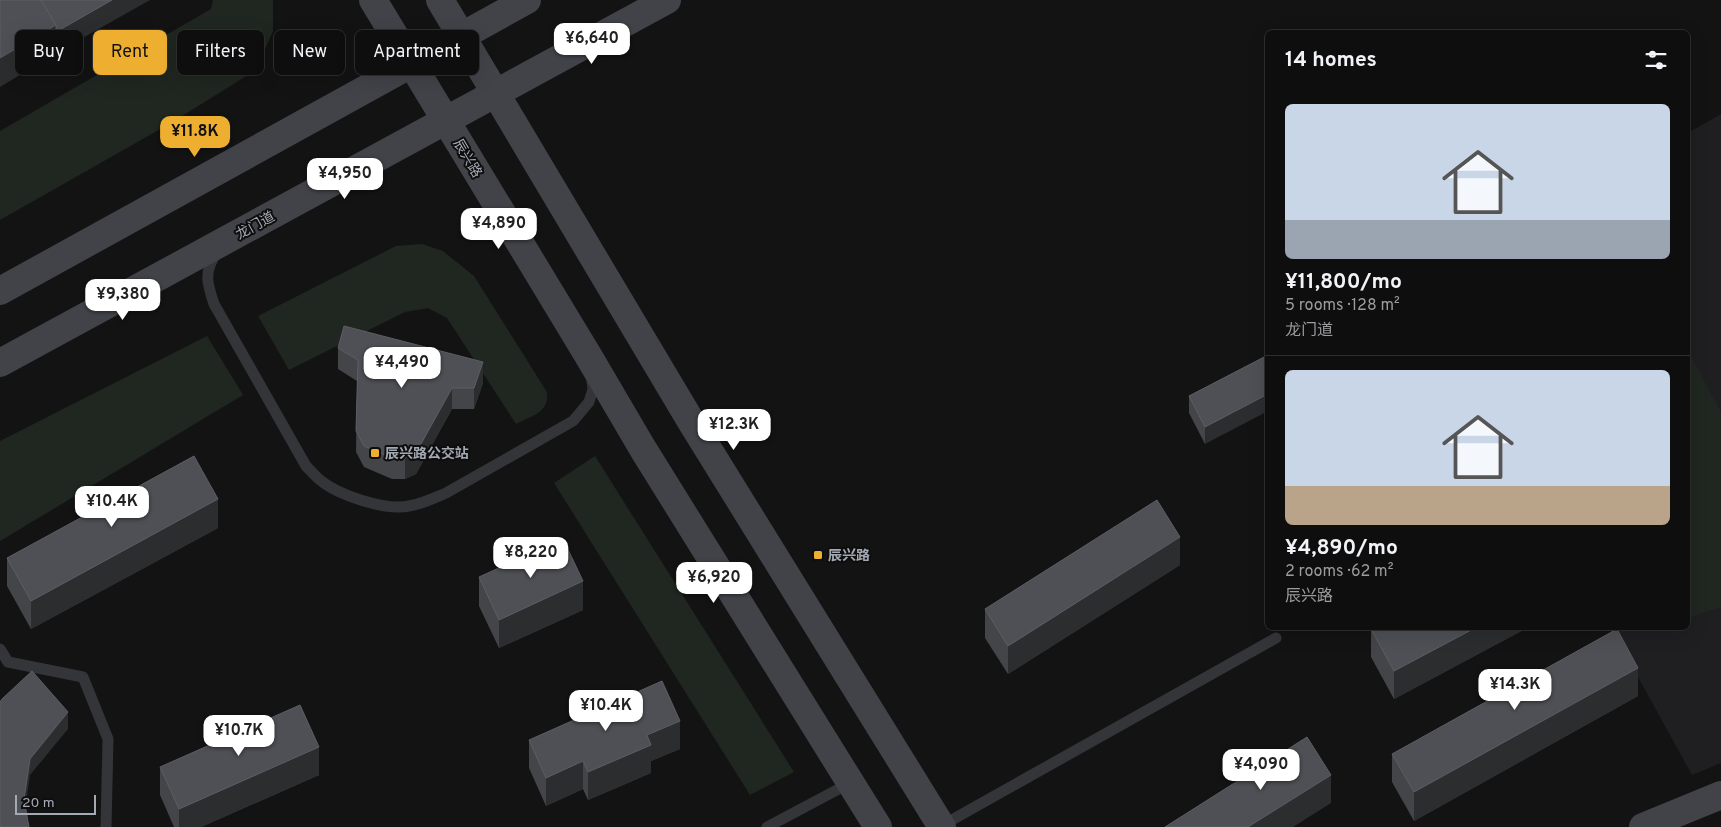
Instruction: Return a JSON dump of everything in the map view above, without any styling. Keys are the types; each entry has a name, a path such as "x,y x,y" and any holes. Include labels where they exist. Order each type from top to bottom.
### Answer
{"main road":[{"name":"辰兴路","path":"373,0 392,30"},
{"path":"440,0 458,30"},
{"path":"472,30 527,0"},
{"name":"龙门道","path":"0,363 667,0"},
{"path":"479,65 692,423 942,826"},
{"path":"0,292 390,75"},
{"name":"辰兴路","path":"419,75 643,449 878,827"},
{"path":"1643,827 1721,794"}],"lane":[{"path":"225,242 213,257 208,270 207,283 214,304 306,466 320,481 352,496 389,507 407,507 424,503 446,493 573,421 589,402 593,389 589,357"},
{"path":"942,826 1276,638"},
{"path":"0,649 8,662 82,677 108,739 106,827"},
{"path":"767,827 850,783"}],"shaded area":[{"path":"213,0 273,0 273,31 264,52 264,30 177,30 177,75 248,75 171,123 0,220 0,131 97,75 167,75 167,34 211,9"},
{"path":"1721,114 1721,763 1692,775 1612,630 1690,630 1690,132"},
{"path":"422,244 443,251 474,276 547,392 545,405 539,412 516,424 447,318 428,308 405,312 289,370 258,316 396,246"},
{"path":"207,336 243,395 0,541 0,441"},
{"path":"1690,355 1721,412 1721,607 1690,617"},
{"path":"595,456 794,772 750,795 554,483"}],"building":[{"path":"0,0 41,0 56,25 48,30 15,30 15,49 0,58"},
{"path":"41,0 112,0 60,30 56,30 56,25"},
{"path":"344,326 483,362 474,388 452,388 416,453 405,458 392,458 364,446 356,431 358,360 338,348"},
{"path":"1265,357 1265,396 1205,427 1189,396"},
{"path":"194,456 218,499 31,601 7,558"},
{"path":"1157,500 1180,537 1008,646 985,609"},
{"path":"563,539 583,581 499,620 479,577"},
{"path":"1372,630 1471,630 1394,671"},
{"path":"1615,630 1618,630 1638,668 1414,792 1392,754"},
{"path":"32,671 68,712 30,759 24,799 29,827 0,827 0,702"},
{"path":"662,681 680,721 647,735 651,745 588,772 583,761 546,778 529,740"},
{"path":"300,705 319,747 179,809 160,767"},
{"path":"1307,737 1331,775 1248,827 1165,827"}],"place":[{"name":"辰兴路公交站","path":"375,453"},
{"name":"辰兴路","path":"818,555"}]}
